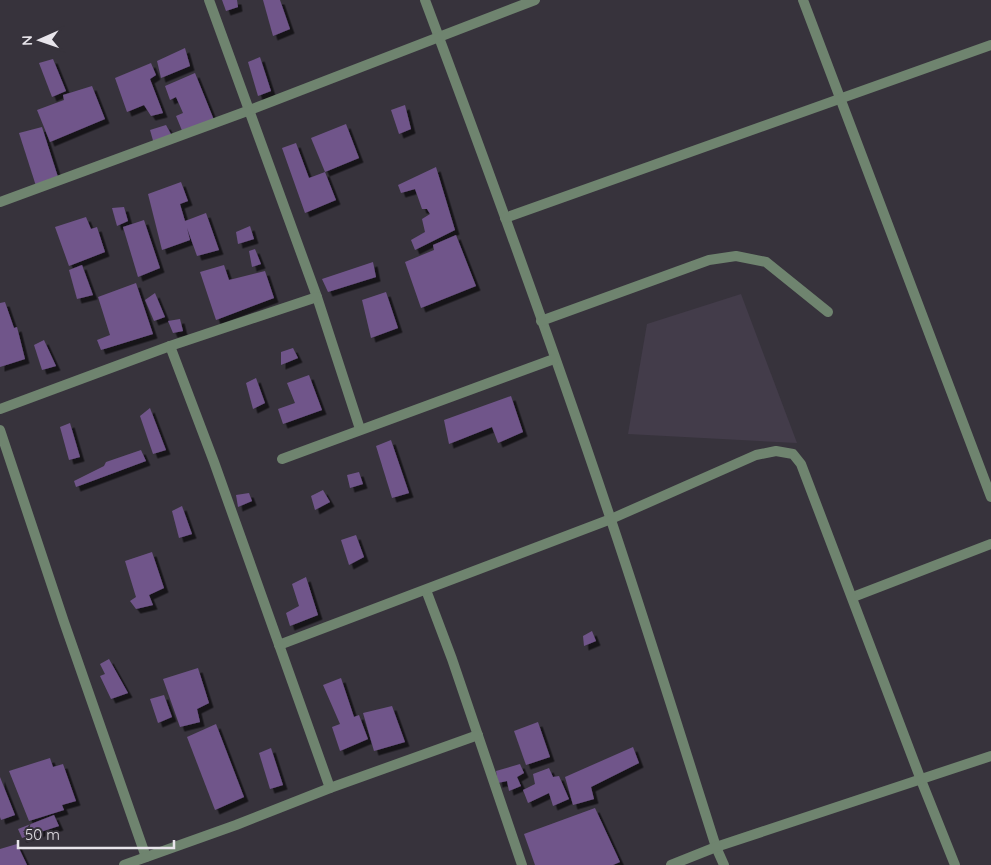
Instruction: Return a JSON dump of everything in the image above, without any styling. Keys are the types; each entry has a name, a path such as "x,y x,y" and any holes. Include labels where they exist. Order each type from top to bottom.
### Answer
{"street":[{"path":"209,0 317,297 360,429"},
{"path":"425,0 505,218 611,519 716,847 724,865"},
{"path":"0,202 250,110 535,0"},
{"path":"802,0 991,497"},
{"path":"505,218 991,45"},
{"path":"541,321 709,260 736,256 766,262 828,312"},
{"path":"0,409 170,346 317,297"},
{"path":"170,346 214,462 330,788"},
{"path":"282,459 554,359"},
{"path":"0,430 64,622 146,857"},
{"path":"279,645 611,519 756,454 776,450 793,454 801,464 955,865"},
{"path":"853,597 991,544"},
{"path":"426,590 522,865"},
{"path":"124,865 236,826 330,788 478,736"},
{"path":"671,865 716,847 991,756"}],"shaded area":[{"path":"741,294 797,443 628,434 647,324"}],"building":[{"path":"222,0 237,0 238,7 226,11"},
{"path":"263,0 280,0 290,29 273,36"},
{"path":"185,48 190,66 161,78 157,61"},
{"path":"260,57 271,91 258,96 248,62"},
{"path":"53,59 66,91 52,97 39,63"},
{"path":"151,63 156,75 150,79 163,113 151,116 144,105 127,112 115,78"},
{"path":"195,73 214,120 183,133 176,116 183,113 176,97 170,100 165,86"},
{"path":"92,86 105,119 50,142 37,110 64,100 63,95"},
{"path":"405,105 411,129 399,134 391,110"},
{"path":"346,124 359,158 325,172 311,138"},
{"path":"166,125 172,136 154,144 150,130"},
{"path":"42,127 58,177 36,186 19,133"},
{"path":"296,143 309,178 325,172 336,200 305,213 282,148"},
{"path":"436,167 455,230 415,250 411,240 425,232 422,219 430,214 427,209 422,209 415,189 401,193 398,185"},
{"path":"181,182 188,201 180,204 185,221 206,213 219,250 197,256 187,228 190,240 162,250 148,194"},
{"path":"124,207 128,221 117,226 112,208"},
{"path":"86,217 91,229 97,227 105,252 69,266 55,227"},
{"path":"144,220 160,268 138,277 123,227"},
{"path":"250,226 254,239 238,244 236,232"},
{"path":"456,235 476,286 421,308 405,262 434,250 433,245"},
{"path":"255,249 261,264 252,267 249,251"},
{"path":"373,262 376,277 328,292 322,279"},
{"path":"82,265 93,295 77,299 69,270"},
{"path":"224,265 229,280 265,271 274,298 216,320 200,272"},
{"path":"136,283 153,334 101,350 97,340 110,335 98,297"},
{"path":"386,292 398,328 371,338 362,300"},
{"path":"155,293 165,317 154,321 145,300"},
{"path":"5,302 14,328 17,327 25,359 0,367 0,303"},
{"path":"180,319 183,331 173,333 168,321"},
{"path":"44,340 56,366 42,370 34,345"},
{"path":"293,348 298,358 281,365 281,352"},
{"path":"309,375 322,410 283,424 278,409 295,403 287,383"},
{"path":"256,378 265,403 253,409 246,383"},
{"path":"511,396 523,432 498,443 492,427 449,444 444,420"},
{"path":"150,408 166,450 153,454 140,416"},
{"path":"70,423 80,457 69,460 60,427"},
{"path":"391,440 409,493 392,498 376,446"},
{"path":"141,450 146,461 76,487 74,481 104,466 106,462"},
{"path":"359,472 363,484 350,488 347,475"},
{"path":"323,490 330,502 315,510 311,496"},
{"path":"249,493 252,501 238,507 236,495"},
{"path":"182,506 192,534 179,538 172,511"},
{"path":"356,535 364,557 349,565 341,540"},
{"path":"152,552 164,588 149,595 153,605 136,609 130,601 136,597 125,561"},
{"path":"306,577 318,615 290,626 286,613 299,606 292,584"},
{"path":"592,631 596,641 584,646 583,636"},
{"path":"109,659 128,693 111,699 100,676 105,674 100,664"},
{"path":"198,668 209,703 197,709 200,722 180,727 163,679"},
{"path":"341,678 354,717 359,715 368,739 340,751 332,727 340,724 323,685"},
{"path":"164,695 172,717 158,723 150,699"},
{"path":"392,706 405,742 374,751 363,713"},
{"path":"538,722 550,757 526,765 514,731"},
{"path":"216,724 244,797 215,810 187,737"},
{"path":"633,747 639,763 591,787 594,799 573,805 565,777"},
{"path":"271,748 283,785 270,789 259,753"},
{"path":"50,758 53,767 63,764 76,801 62,805 64,810 29,821 9,771"},
{"path":"520,764 524,773 517,777 521,786 509,791 507,781 498,783 496,771"},
{"path":"549,768 553,777 559,776 569,799 553,806 549,793 528,803 523,790 535,784 533,774"},
{"path":"0,777 15,815 1,820 0,817"},
{"path":"595,808 620,862 613,865 535,865 524,834"},
{"path":"54,815 59,826 22,838 18,829"},
{"path":"17,844 27,865 0,865 0,849"}]}
